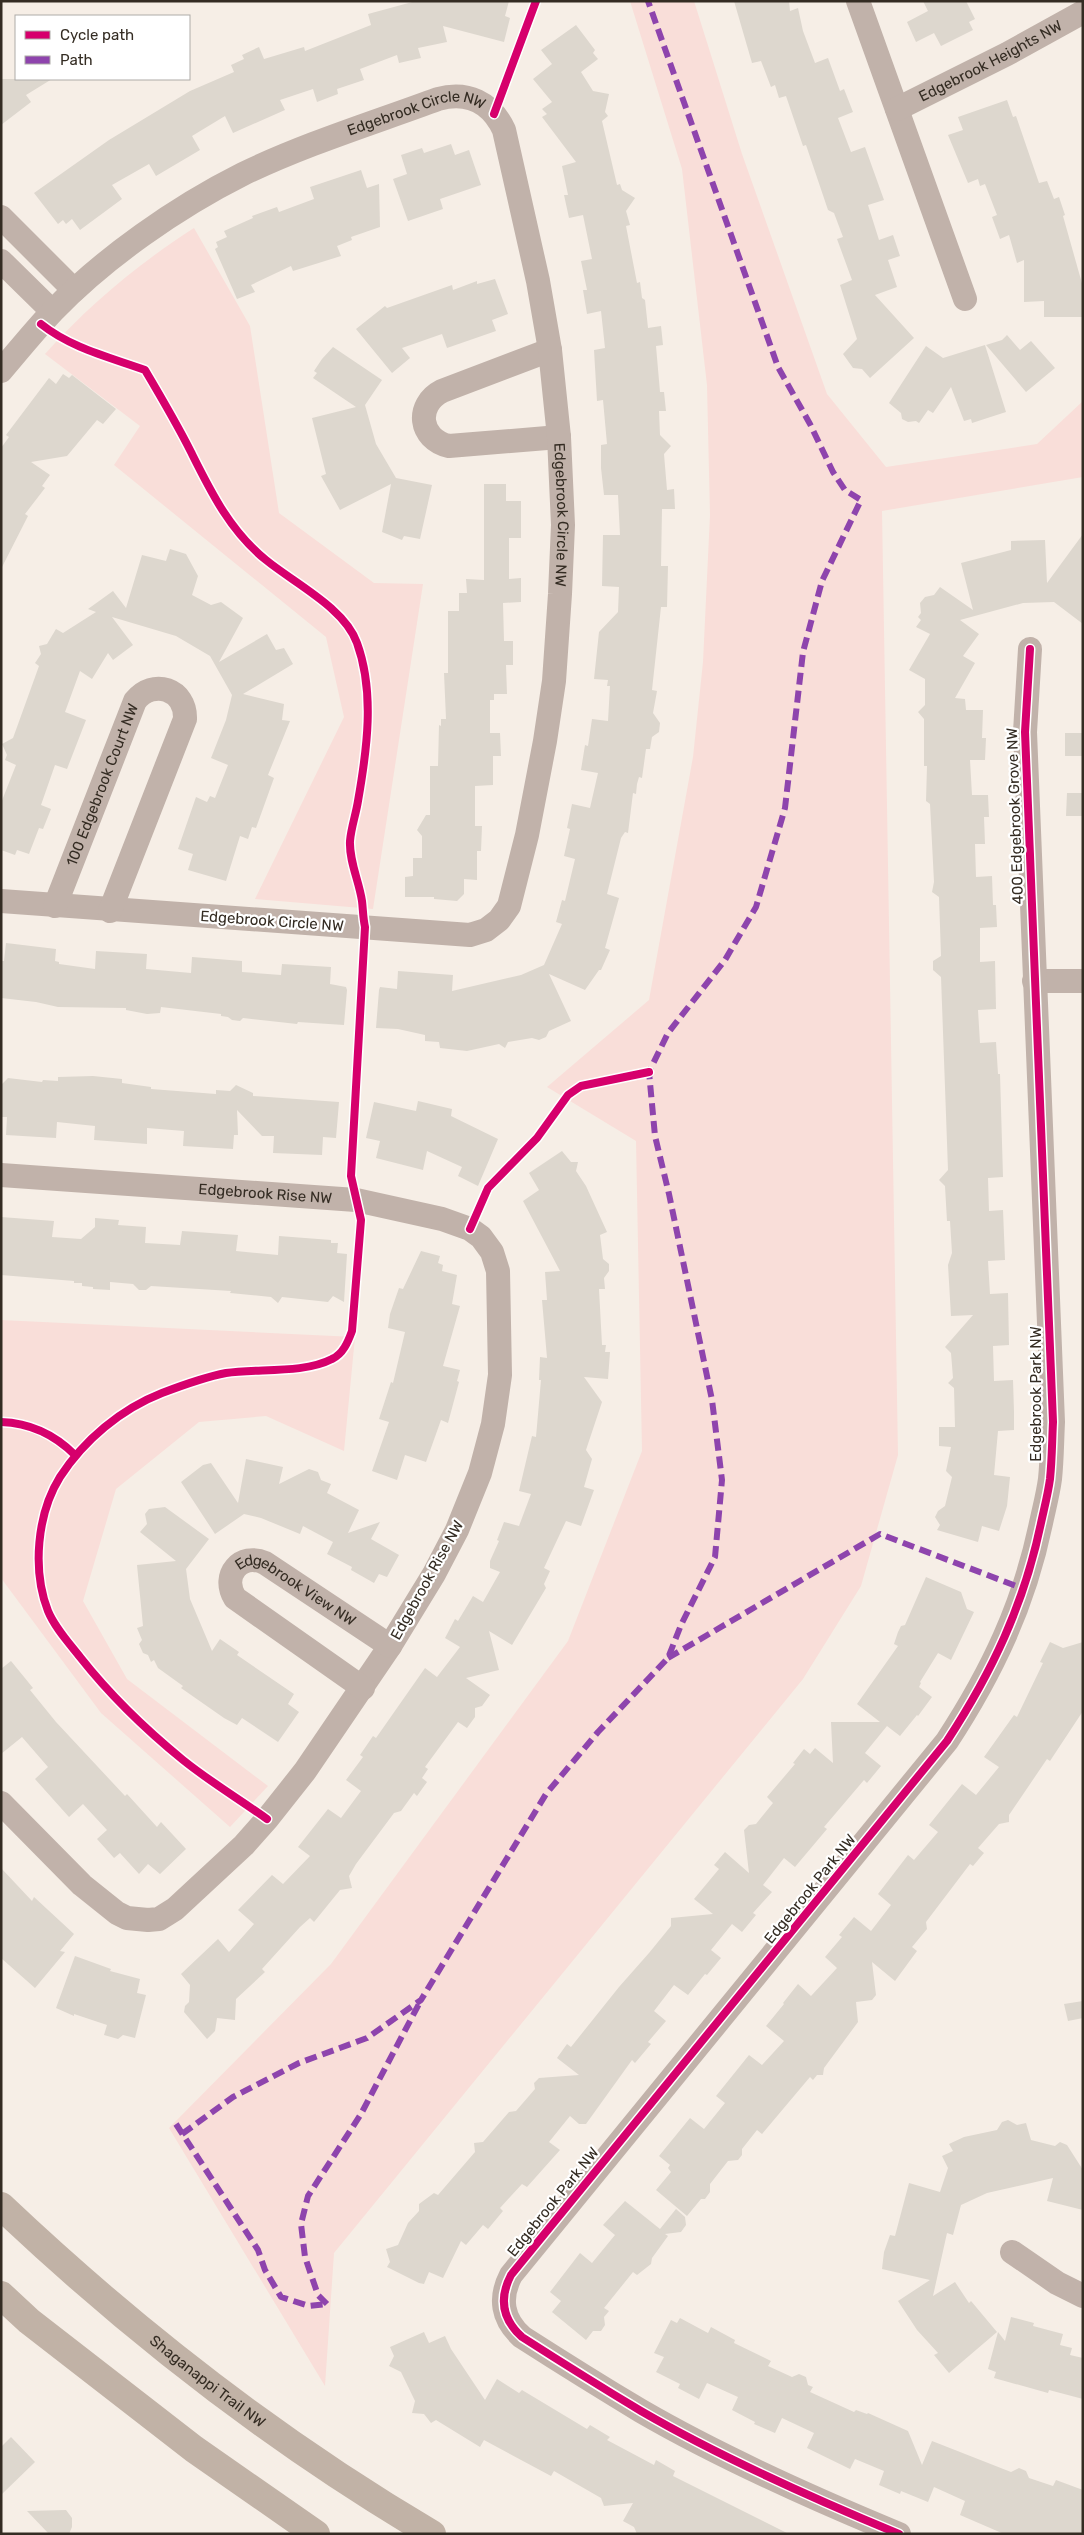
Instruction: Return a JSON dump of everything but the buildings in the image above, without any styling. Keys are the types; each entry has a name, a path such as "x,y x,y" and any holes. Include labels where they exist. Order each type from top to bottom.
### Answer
{"main road":[{"name":"Shaganappi Trail NW","path":"1,2206 73,2274 225,2396 370,2497 432,2534"},
{"path":"1,2295 29,2321 194,2449 316,2534"}],"street":[{"path":"858,1 964,299"},
{"name":"Edgebrook Heights NW","path":"897,110 1008,54 1083,12"},
{"name":"Edgebrook Circle NW","path":"1,371 52,312 74,290 168,218 242,174 280,157 438,99 452,96 474,99 490,109 504,130 538,281 550,350 559,437 563,525 554,681 527,835 509,906 499,920 486,930 470,935 1,902"},
{"path":"1,217 74,290"},
{"path":"1,261 52,312"},
{"path":"550,350 442,391 429,401 423,417 428,433 433,439 449,446 559,437"},
{"name":"400 Edgebrook Grove NW","path":"1030,649 1025,732 1034,981"},
{"name":"100 Edgebrook Court NW","path":"55,906 135,701 147,690 163,688 178,696 186,710 185,719 110,911"},
{"path":"1034,981 1083,980"},
{"name":"Edgebrook Park NW","path":"899,2534 753,2468 642,2412 522,2337 509,2323 504,2311 503,2296 511,2275 947,1741 988,1676 1009,1631 1035,1549 1050,1480 1053,1422 1034,981"},
{"name":"Edgebrook Rise NW","path":"1,1175 356,1200 442,1219 470,1229 481,1237 492,1252 498,1271 500,1375 493,1424 480,1473 457,1530 434,1574 363,1688 305,1771 244,1846 175,1909 159,1919 140,1921 117,1913 82,1885 1,1803"},
{"name":"Edgebrook View NW","path":"363,1688 235,1598 230,1584 234,1568 245,1560 259,1560 265,1563 390,1646"},
{"path":"1012,2252 1057,2283 1083,2296"}],"shaded area":[{"path":"630,1 694,1 742,154 827,394 886,467 1037,444 1083,401 1083,477 882,511 898,1455 861,1586 803,1679 334,2253 325,2386 169,2128 331,1964 568,1641 642,1451 636,1141 547,1087 649,1000 693,757 703,662 710,515 707,385 682,169"},
{"path":"194,228 250,326 279,513 374,583 423,584 373,909 255,899 344,717 326,637 114,465 140,426 45,354 115,286 153,256"},
{"path":"1,1320 355,1337 344,1451 266,1416 199,1422 116,1489 83,1601 127,1679 268,1786 230,1827 101,1713 1,1578"}],"marked path":[{"path":"182,2134 233,2097 299,2063 367,2038 421,2000 546,1794 598,1732 668,1658 681,1625 715,1557 722,1480 712,1400 655,1136 649,1072 668,1033 725,960 756,907 785,808 803,652 822,581 861,500 845,490 833,472 810,424 778,367 648,1"},
{"path":"668,1658 880,1534 1024,1589"},
{"path":"327,2304 318,2295 305,2257 301,2224 308,2196 361,2114 420,2002"},
{"path":"176,2124 258,2250 265,2270 281,2297 309,2306 328,2304"}],"cycle path":[{"path":"494,114 536,1"},
{"path":"41,324 78,346 145,370 222,510 253,549 277,569 318,597 342,618 351,630 357,643 366,681 368,701 366,742 350,841 351,856 361,894 365,927 351,1176 361,1220 352,1331 345,1347 339,1354 320,1364 294,1369 226,1373 210,1377 162,1393 118,1417 92,1438 60,1477 46,1508 39,1542 40,1578 48,1611 58,1629 91,1671 128,1711 183,1760 267,1819"},
{"path":"899,2534 768,2477 703,2445 641,2411 522,2337 510,2323 504,2308 504,2300 511,2275 947,1741 992,1663 1016,1610 1025,1582 1034,1553 1049,1485 1053,1422 1025,732 1030,649"},
{"path":"470,1229 488,1188 537,1138 568,1095 581,1086 649,1072"},
{"path":"1,1422 32,1427 41,1431 59,1441 75,1455"}]}
